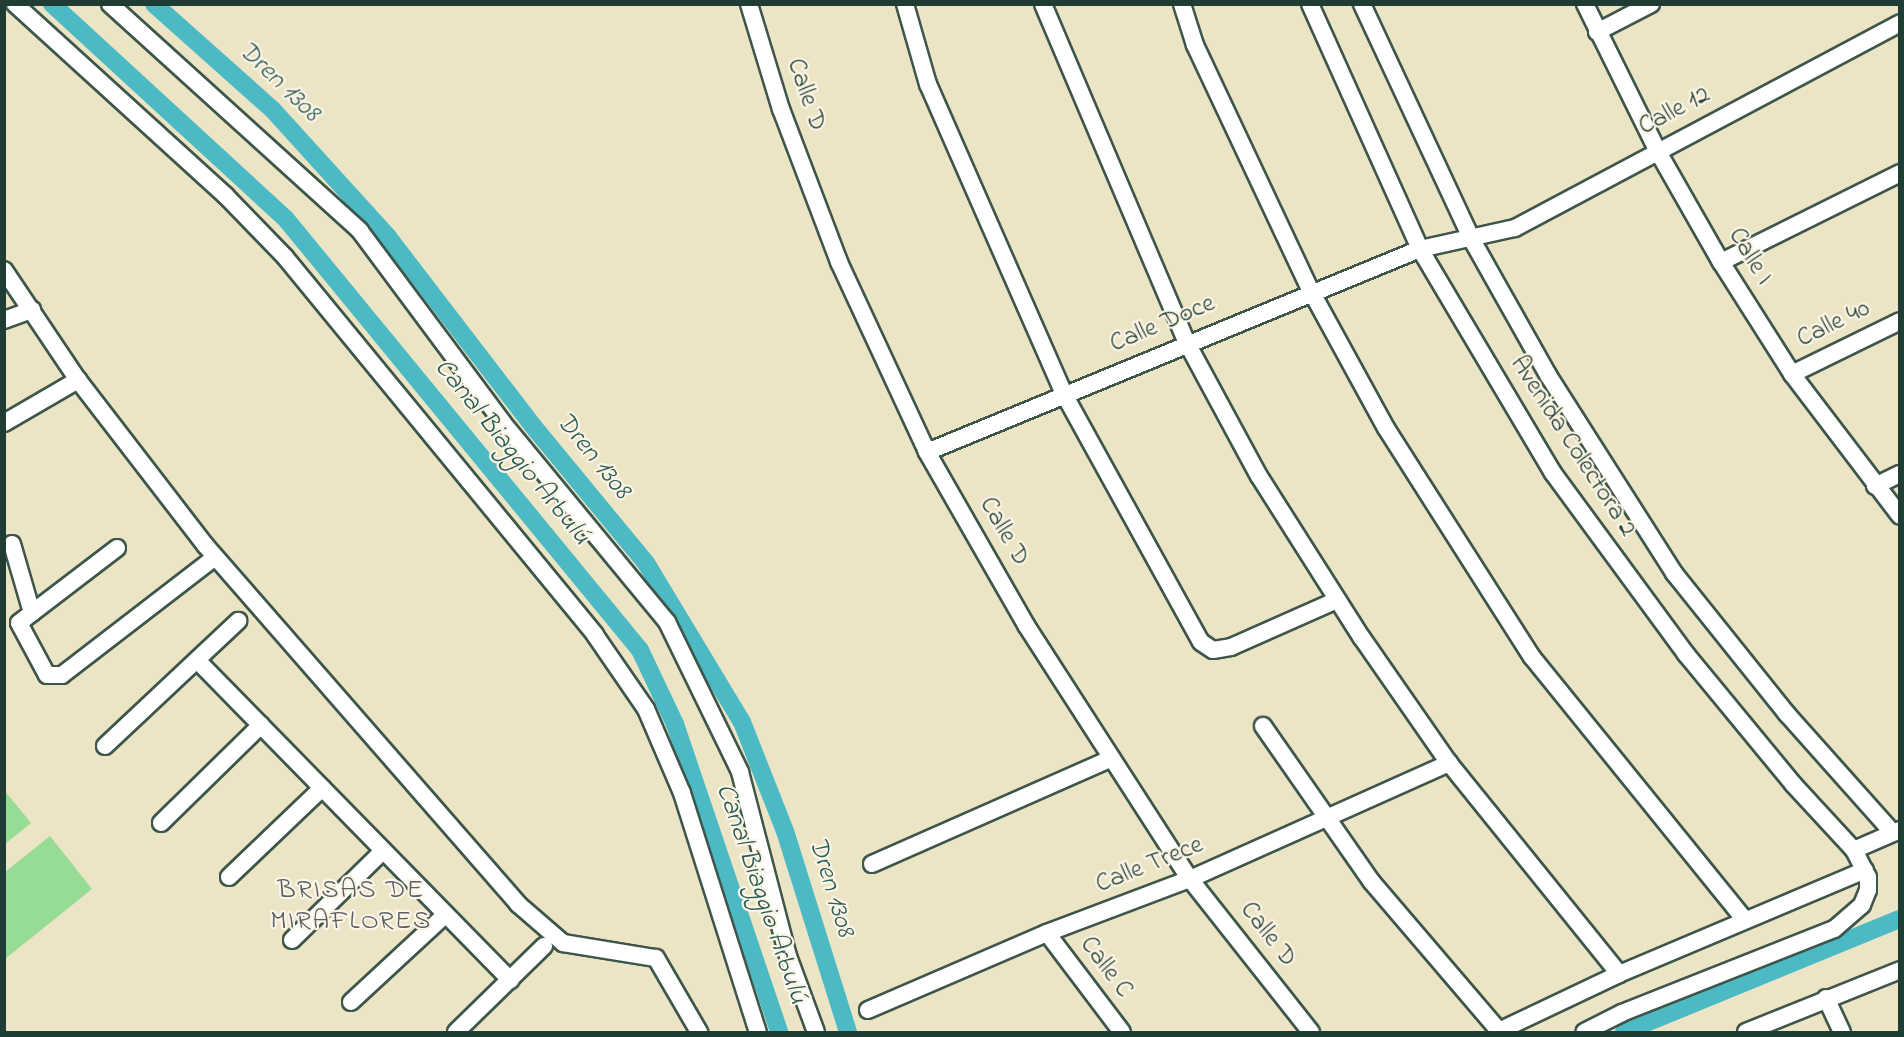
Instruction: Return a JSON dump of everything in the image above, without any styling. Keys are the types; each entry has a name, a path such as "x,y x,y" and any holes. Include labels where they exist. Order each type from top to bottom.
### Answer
{"street":[{"path":"15,4 225,195 285,257 594,635 646,709 682,793 758,1032"},
{"path":"110,4 360,231 502,423 667,622 740,772 789,956 816,1032"},
{"name":"Calle D","path":"749,4 781,109 839,262 927,452 1026,625 1190,879 1311,1032"},
{"path":"905,4 928,84 1064,394 1201,642 1213,650 1231,646 1337,600"},
{"path":"1043,4 1187,343 1259,476 1337,600 1449,763 1619,974"},
{"path":"1182,4 1195,45 1311,291 1386,428 1532,657 1745,920"},
{"name":"Avenida Colectora 2","path":"1310,4 1420,249 1553,473 1693,663 1792,784 1854,850 1865,870"},
{"name":"Avenida Colectora 2","path":"1362,4 1472,240 1548,375 1674,573 1787,714 1896,831"},
{"name":"Calle I","path":"1585,4 1657,150 1721,262 1792,374 1899,516"},
{"path":"1597,32 1651,4"},
{"name":"Calle 12","path":"1420,249 1472,240 1515,228 1657,150 1899,23"},
{"path":"1721,262 1899,173"},
{"name":"Calle Doce","path":"927,452 1311,291 1420,249"},
{"path":"4,270 78,380 216,557 518,904 563,943 656,958 699,1032"},
{"path":"4,320 32,310"},
{"name":"Calle 40","path":"1792,374 1899,321"},
{"path":"4,423 78,380"},
{"path":"1875,486 1899,474"},
{"path":"12,544 32,613"},
{"path":"117,548 18,623 35,659 47,675 62,675 216,557"},
{"path":"105,746 238,621"},
{"path":"197,660 510,980"},
{"path":"161,823 261,725"},
{"path":"1263,726 1371,881 1499,1031 1619,974 1865,870 1868,890 1862,905 1834,929 1622,1013 1584,1032"},
{"path":"872,864 1112,758"},
{"name":"Calle Trece","path":"868,1010 1047,933 1190,879 1328,820 1449,763"},
{"path":"229,877 322,788"},
{"path":"1854,850 1896,831"},
{"path":"292,939 383,850"},
{"path":"351,1002 446,914"},
{"name":"Calle C","path":"1047,933 1122,1032"},
{"path":"456,1032 544,946"},
{"path":"1746,1032 1899,970"},
{"path":"1826,998 1842,1032"}],"green space":[{"path":"4,790 31,823 5,844 4,844"},
{"path":"50,836 92,889 5,959 5,872"}],"waterway":[{"name":"Canal Biaggio Arbulú","path":"52,4 285,218 640,650 675,724 779,1032"},
{"name":"Dren 1308","path":"154,4 272,109 388,237 533,426 646,563 742,722 785,831 848,1032"},
{"path":"1624,1032 1900,919"}],"district":[{"name":"BRISAS DE MIRAFLORES","path":"351,906"}]}
